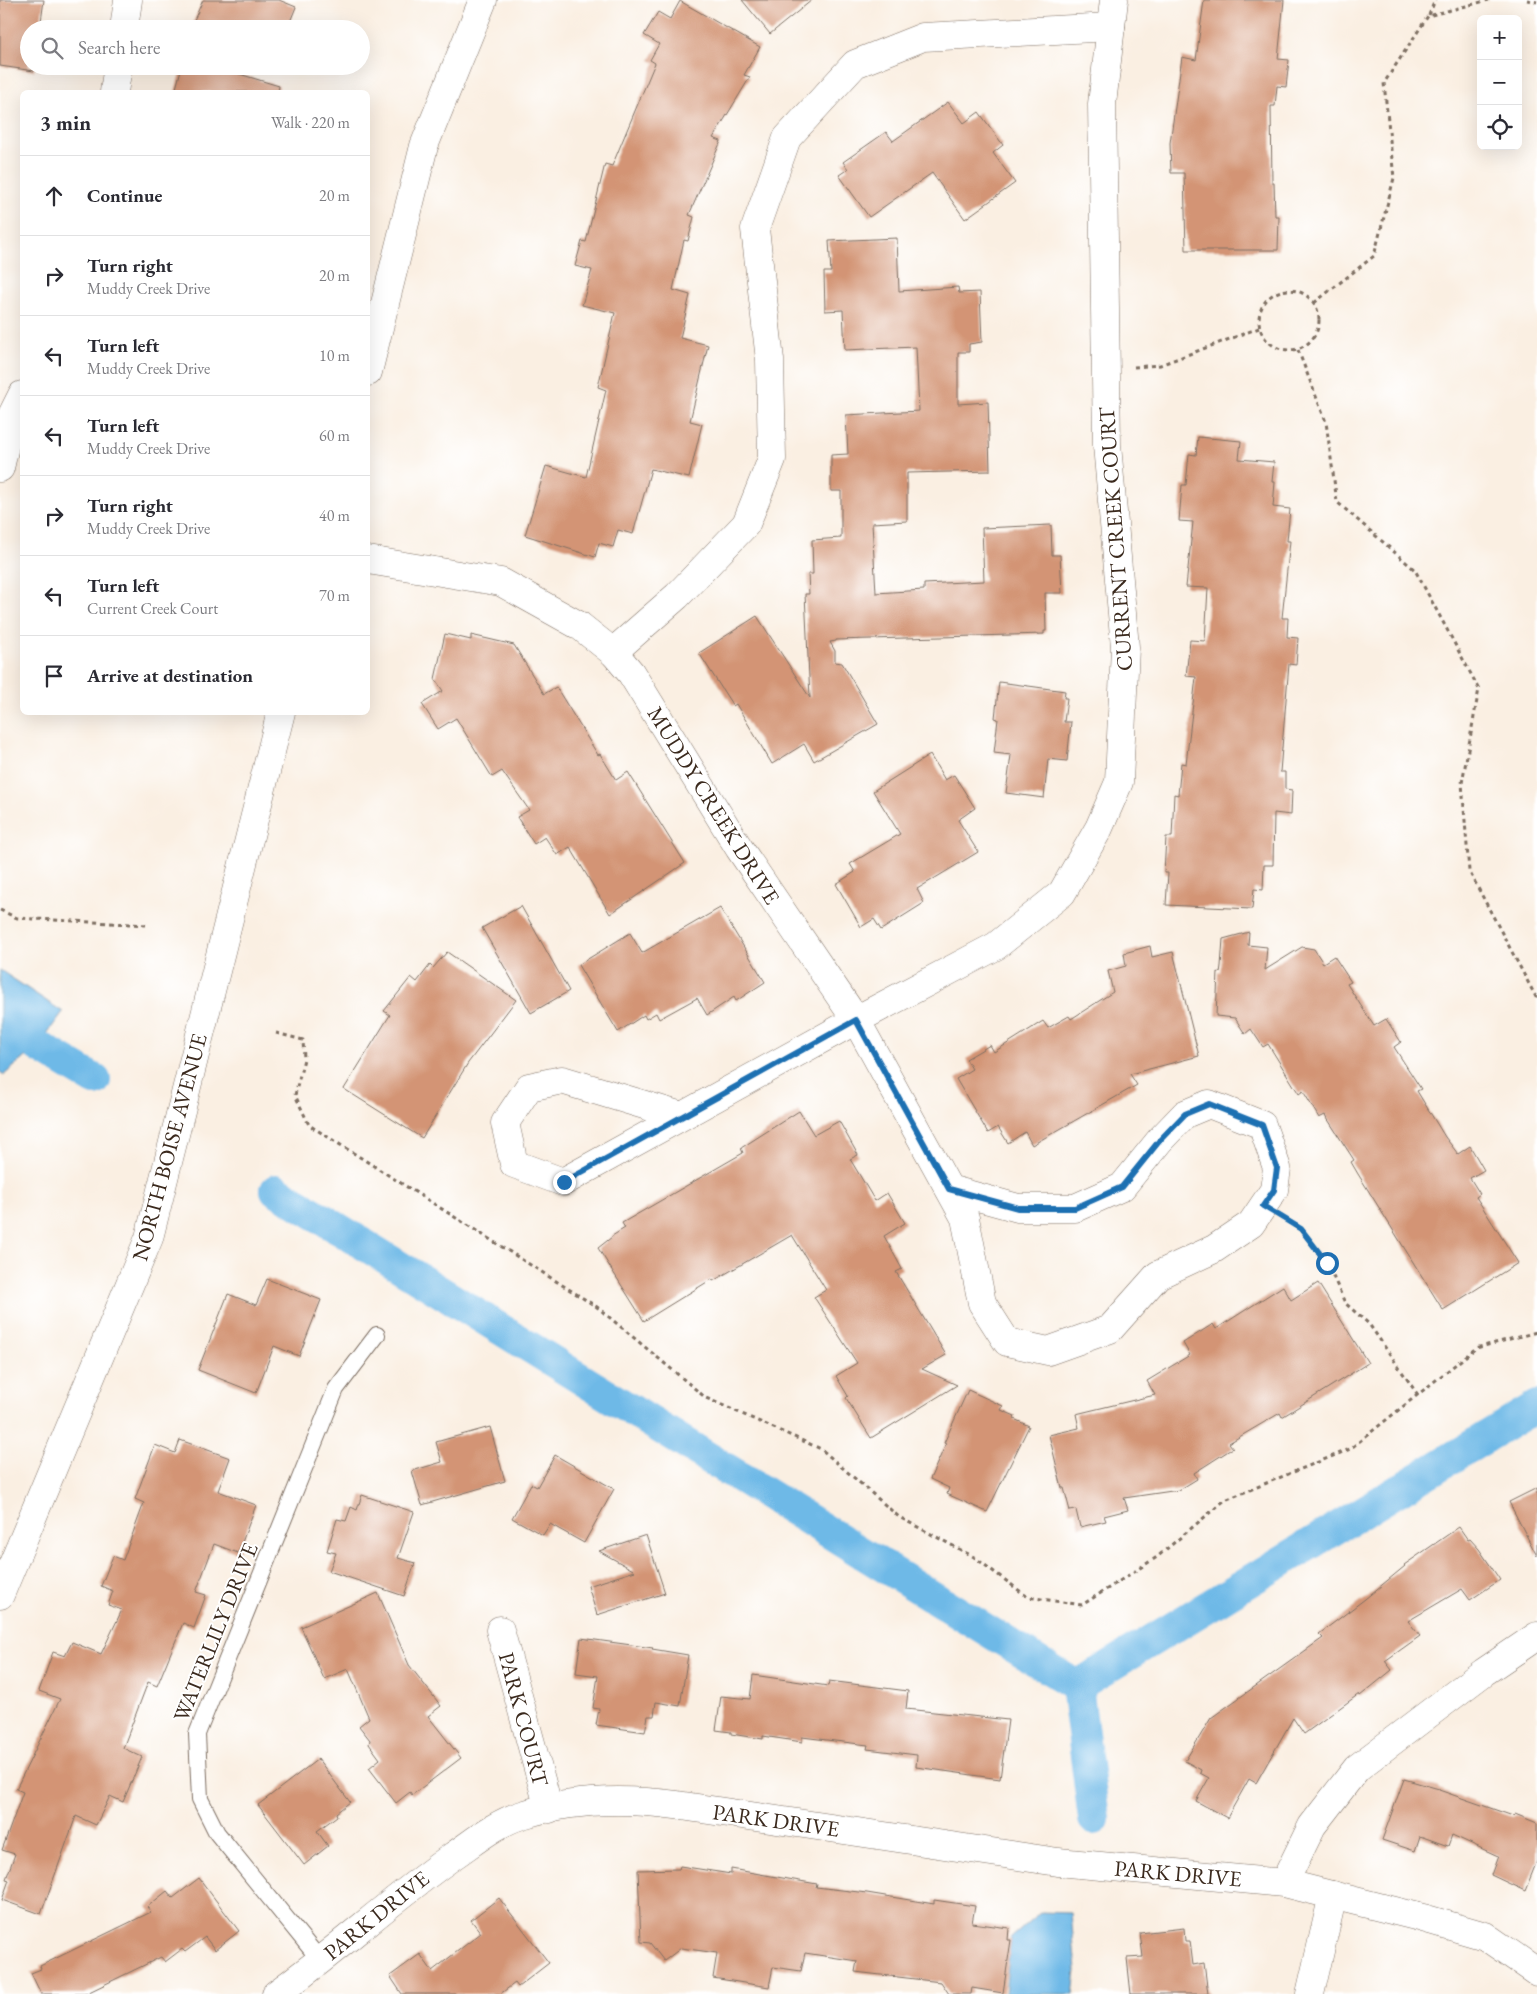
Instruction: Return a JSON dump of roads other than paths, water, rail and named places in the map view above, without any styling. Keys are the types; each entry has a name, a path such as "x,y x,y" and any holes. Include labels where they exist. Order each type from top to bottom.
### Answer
{"street":[{"path":"125,20 128,0"},
{"path":"370,364 424,146 482,0"},
{"name":"CURRENT CREEK COURT","path":"681,1116 562,1080 529,1087 504,1122 514,1164 564,1182 856,1020 996,946 1062,893 1099,828 1119,782 1125,647 1107,445 1102,104 1114,0"},
{"path":"614,653 677,596 746,524 772,459 770,360 755,229 787,138 855,64 923,37 1111,28"},
{"path":"114,90 117,75"},
{"path":"0,468 12,415 20,399"},
{"name":"MUDDY CREEK DRIVE","path":"370,560 501,582 580,626 614,653 631,673 739,848 856,1020 949,1189 966,1218 982,1302 1007,1342 1048,1351 1110,1329 1158,1275 1214,1249 1251,1224 1274,1190 1277,1168 1262,1125 1209,1104 1185,1114 1160,1140 1122,1187 1075,1208 1018,1208 949,1189"},
{"name":"NORTH BOISE AVENUE","path":"0,1595 149,1238 280,715"},
{"name":"PARK COURT","path":"500,1630 549,1809"},
{"path":"1284,1883 1312,1826 1357,1768 1484,1672 1537,1636"},
{"name":"PARK DRIVE","path":"276,1994 430,1872 496,1826 522,1815 584,1801 619,1800 665,1804 1058,1862 1284,1883 1423,1918 1484,1936 1537,1972"},
{"path":"1310,1994 1333,1895"}],"lane":[{"name":"WATERLILY DRIVE","path":"320,1960 217,1833 200,1798 197,1734 336,1389 377,1335"}],"water":[{"path":"0,970 63,1012 38,1046 4,1075 0,1072"},
{"path":"1041,1912 1071,1913 1076,1971 1073,1994 1005,1994 1011,1938"}],"waterway":[{"path":"38,1046 95,1080"},
{"path":"276,1190 1077,1686"},
{"path":"1077,1686 1537,1406"},
{"path":"1077,1686 1094,1819"}]}
